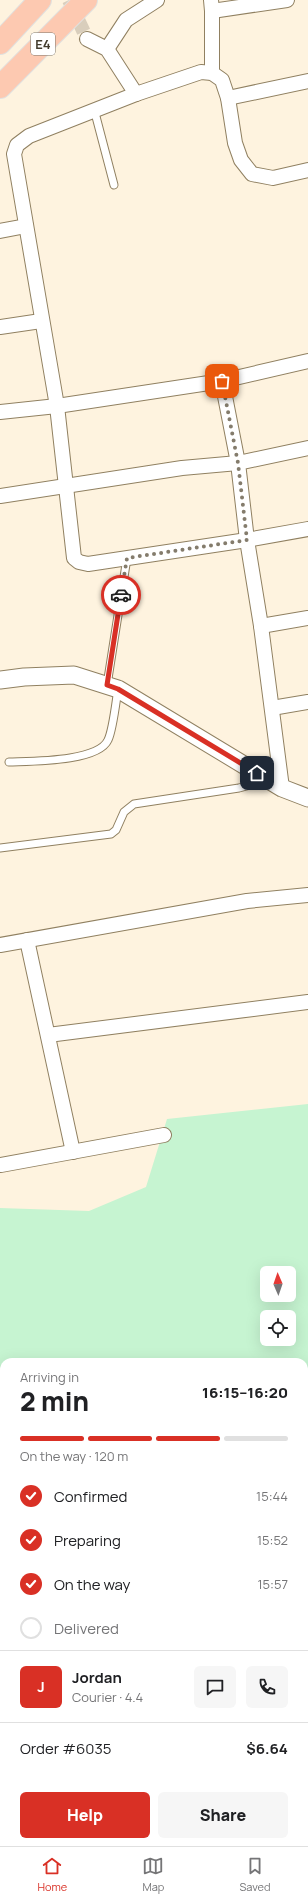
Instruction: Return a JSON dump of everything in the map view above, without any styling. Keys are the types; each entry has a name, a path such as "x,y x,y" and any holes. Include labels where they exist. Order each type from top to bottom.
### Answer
{"highway":[{"name":"E4","path":"0,43 40,0"},
{"name":"E4","path":"0,86 86,0"}],"street":[{"path":"107,49 126,20 157,0"},
{"path":"212,73 212,6 287,0"},
{"path":"87,39 107,49 136,94"},
{"path":"308,170 273,178 252,174 241,160 236,143 228,98 222,80 212,73 201,72 94,109 29,136 17,145 14,154 56,406 67,486 74,558 79,562 88,564 247,540 308,529"},
{"path":"228,98 308,81"},
{"path":"0,231 26,226"},
{"path":"0,327 41,321"},
{"path":"0,412 56,406 222,381 308,361"},
{"path":"222,381 238,463 247,540 262,626 272,708 276,784"},
{"path":"0,496 182,468 238,463 308,448"},
{"path":"262,626 308,618"},
{"path":"0,680 24,677 74,675 113,687 276,784 308,798"},
{"path":"272,708 308,702"},
{"path":"0,945 247,901 308,895"},
{"path":"28,940 72,1152"},
{"path":"48,1035 308,1002"},
{"path":"1,1165 164,1135"}],"lane":[{"path":"94,109 114,185"},
{"path":"9,762 80,757 97,751 108,741 127,558"},
{"path":"0,848 111,834 116,830 124,812 134,804 276,784"}],"green space":[{"path":"308,1104 308,1358 0,1358 0,1208 89,1211 146,1187 167,1119"}],"tunnel":[{"path":"69,0 87,39"}],"way so far":[{"path":"121,595 127,558 247,540 238,463 222,381"}],"route":[{"path":"121,595 107,685 118,689 257,773"}]}
